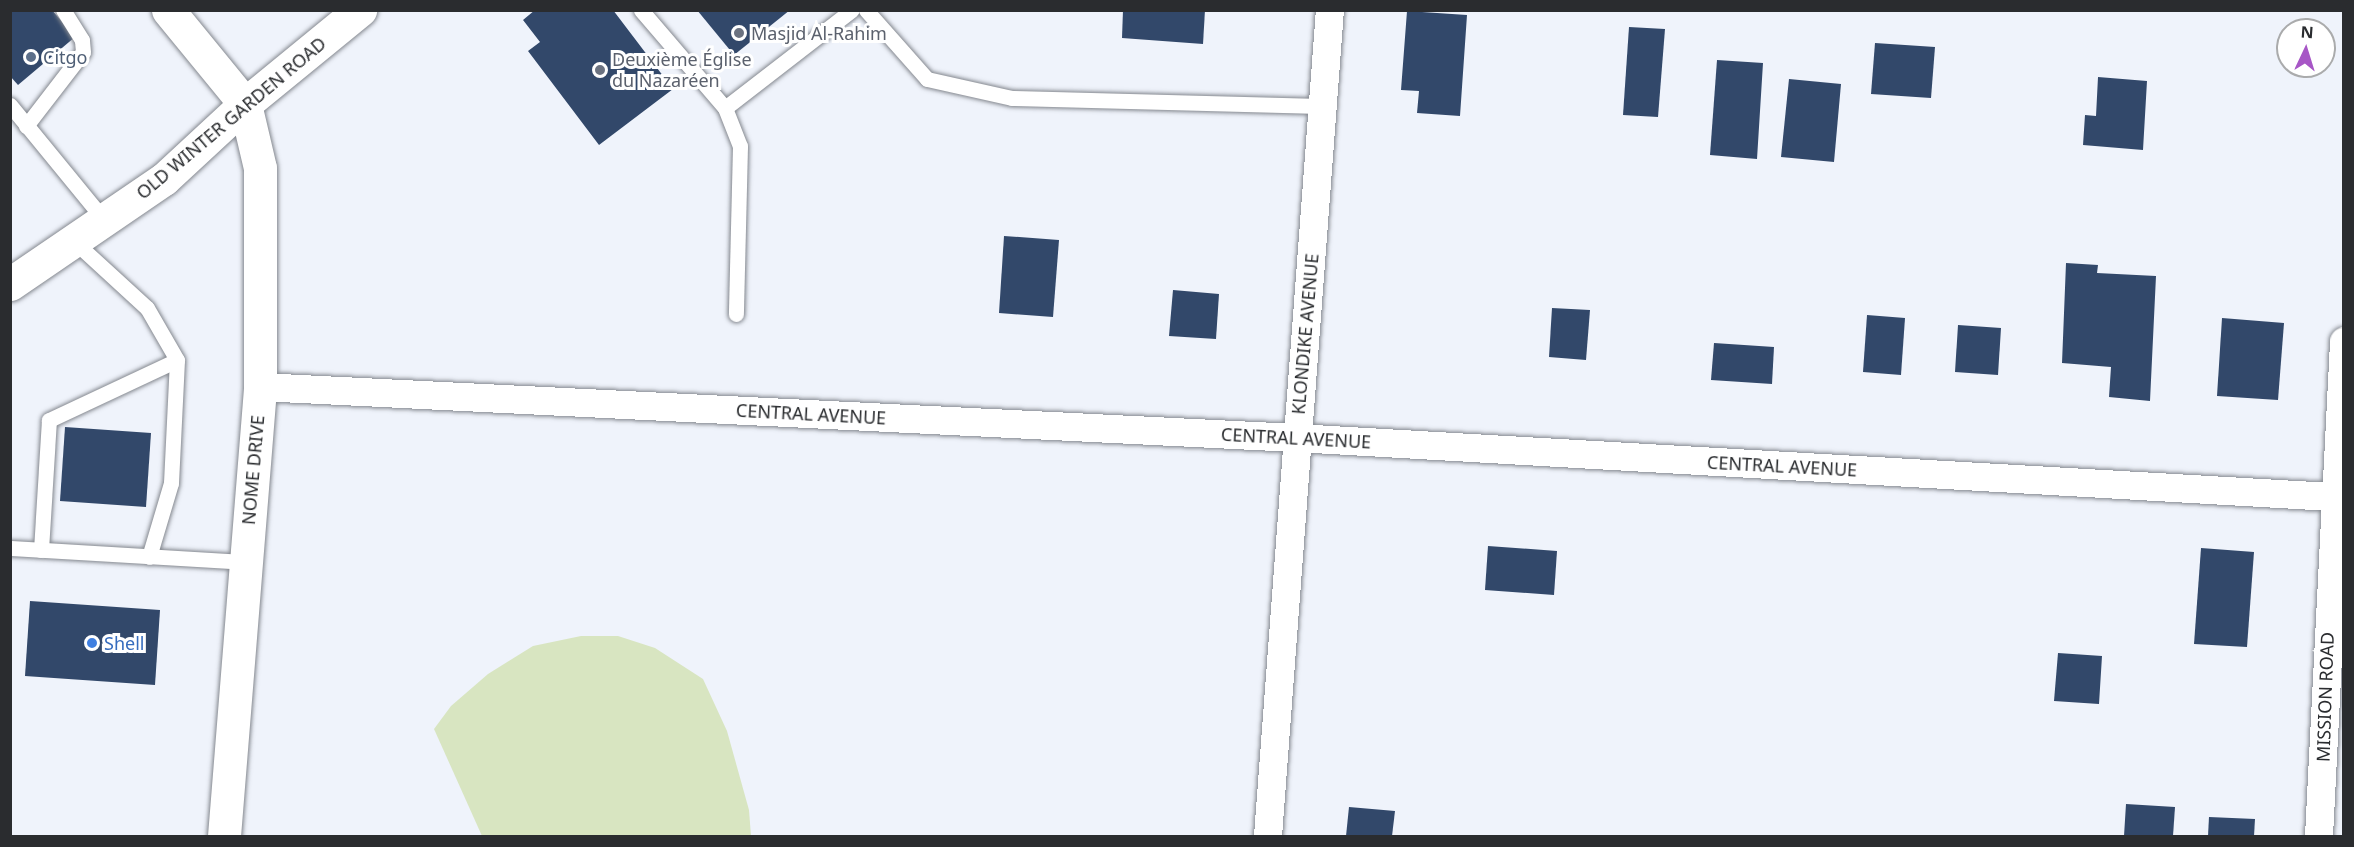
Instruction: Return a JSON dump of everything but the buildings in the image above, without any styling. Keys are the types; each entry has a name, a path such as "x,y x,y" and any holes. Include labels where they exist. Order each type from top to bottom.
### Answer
{"street":[{"path":"168,10 245,104"},
{"name":"OLD WINTER GARDEN ROAD","path":"10,285 76,243 164,179 245,104 360,10"},
{"name":"KLONDIKE AVENUE","path":"1268,837 1296,438 1330,10"},
{"name":"NOME DRIVE","path":"224,837 260,387 260,168 245,104"},
{"name":"MISSION ROAD","path":"2319,837 2343,342"},
{"name":"CENTRAL AVENUE","path":"260,387 1296,438 2337,485"}],"lane":[{"path":"26,126 83,52 82,40 63,10"},
{"path":"641,10 725,108 740,146 736,314"},
{"path":"725,108 852,10"},
{"path":"866,10 927,79 1012,98 1323,106"},
{"path":"10,105 105,221"},
{"path":"76,243 147,308 177,360 171,483 149,557"},
{"path":"41,550 49,420 177,360"},
{"path":"10,548 245,562"}],"green space":[{"path":"581,636 618,636 655,648 703,679 727,731 749,810 751,836 482,836 434,729 451,706 488,674 533,646"}],"place":[{"name":"Masjid Al-Rahim","path":"739,33"},
{"name":"Citgo","path":"31,57"},
{"name":"Deuxième Église du Nazaréen","path":"600,70"},
{"name":"Shell","path":"92,643"}]}
